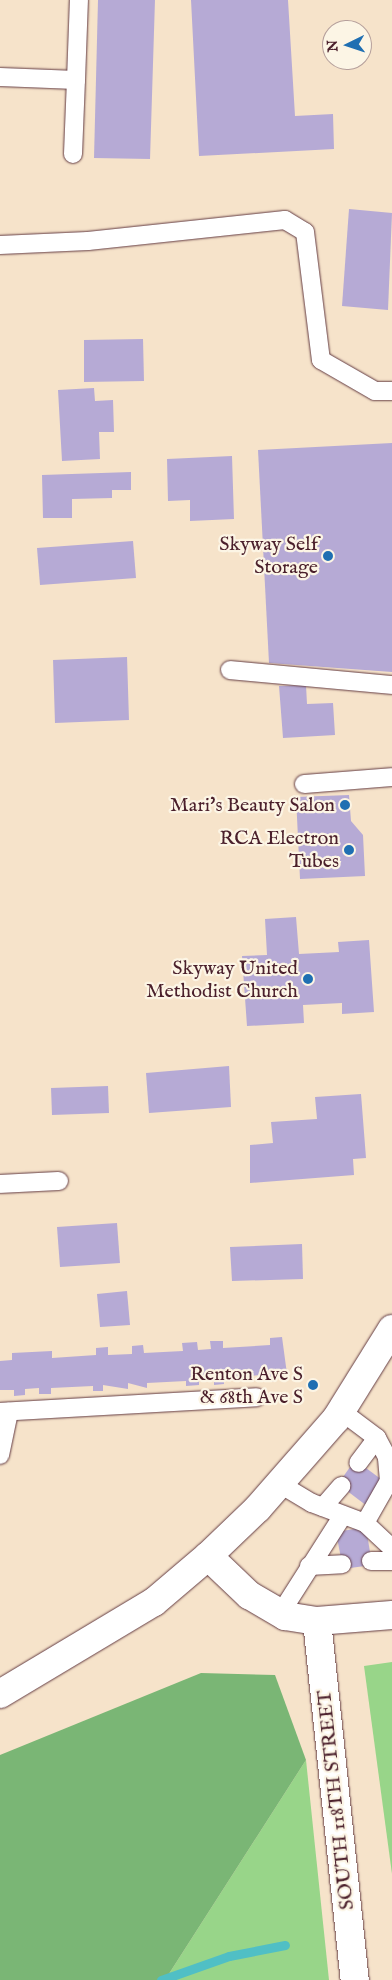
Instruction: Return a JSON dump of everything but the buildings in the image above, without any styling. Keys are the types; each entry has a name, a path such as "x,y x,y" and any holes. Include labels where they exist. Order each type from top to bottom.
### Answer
{"street":[{"path":"0,1694 154,1602 208,1556 280,1484 341,1411 392,1329"},
{"path":"208,1556 249,1595 280,1614 317,1621 392,1614"},
{"name":"SOUTH 118TH STREET","path":"317,1621 355,1980"}],"lane":[{"path":"73,154 79,0"},
{"path":"0,77 76,80"},
{"path":"0,245 88,241 285,220 305,232 320,360 375,391 392,390"},
{"path":"230,670 392,685"},
{"path":"304,784 392,777"},
{"path":"0,1184 59,1180"},
{"path":"0,1455 4,1412 257,1397"},
{"path":"341,1411 376,1438 390,1453 389,1481 365,1523"},
{"path":"358,1463 376,1438"},
{"path":"280,1484 323,1507 365,1523 392,1548"},
{"path":"323,1507 341,1486"},
{"path":"280,1614 343,1515"},
{"path":"371,1561 392,1561"},
{"path":"309,1566 342,1564"}],"green space":[{"path":"392,1662 392,1874 364,1666"},
{"path":"201,1673 275,1675 306,1760 165,1980 0,1980 0,1755"},
{"path":"306,1760 329,1980 165,1980"}],"waterway":[{"path":"161,1980 229,1956 285,1945"}],"place":[{"name":"Skyway Self Storage","path":"328,556"},
{"name":"Mari's Beauty Salon","path":"345,805"},
{"name":"RCA Electron Tubes","path":"349,850"},
{"name":"Skyway United Methodist Church","path":"308,979"},
{"name":"Renton Ave S & 68th Ave S","path":"313,1385"}]}
